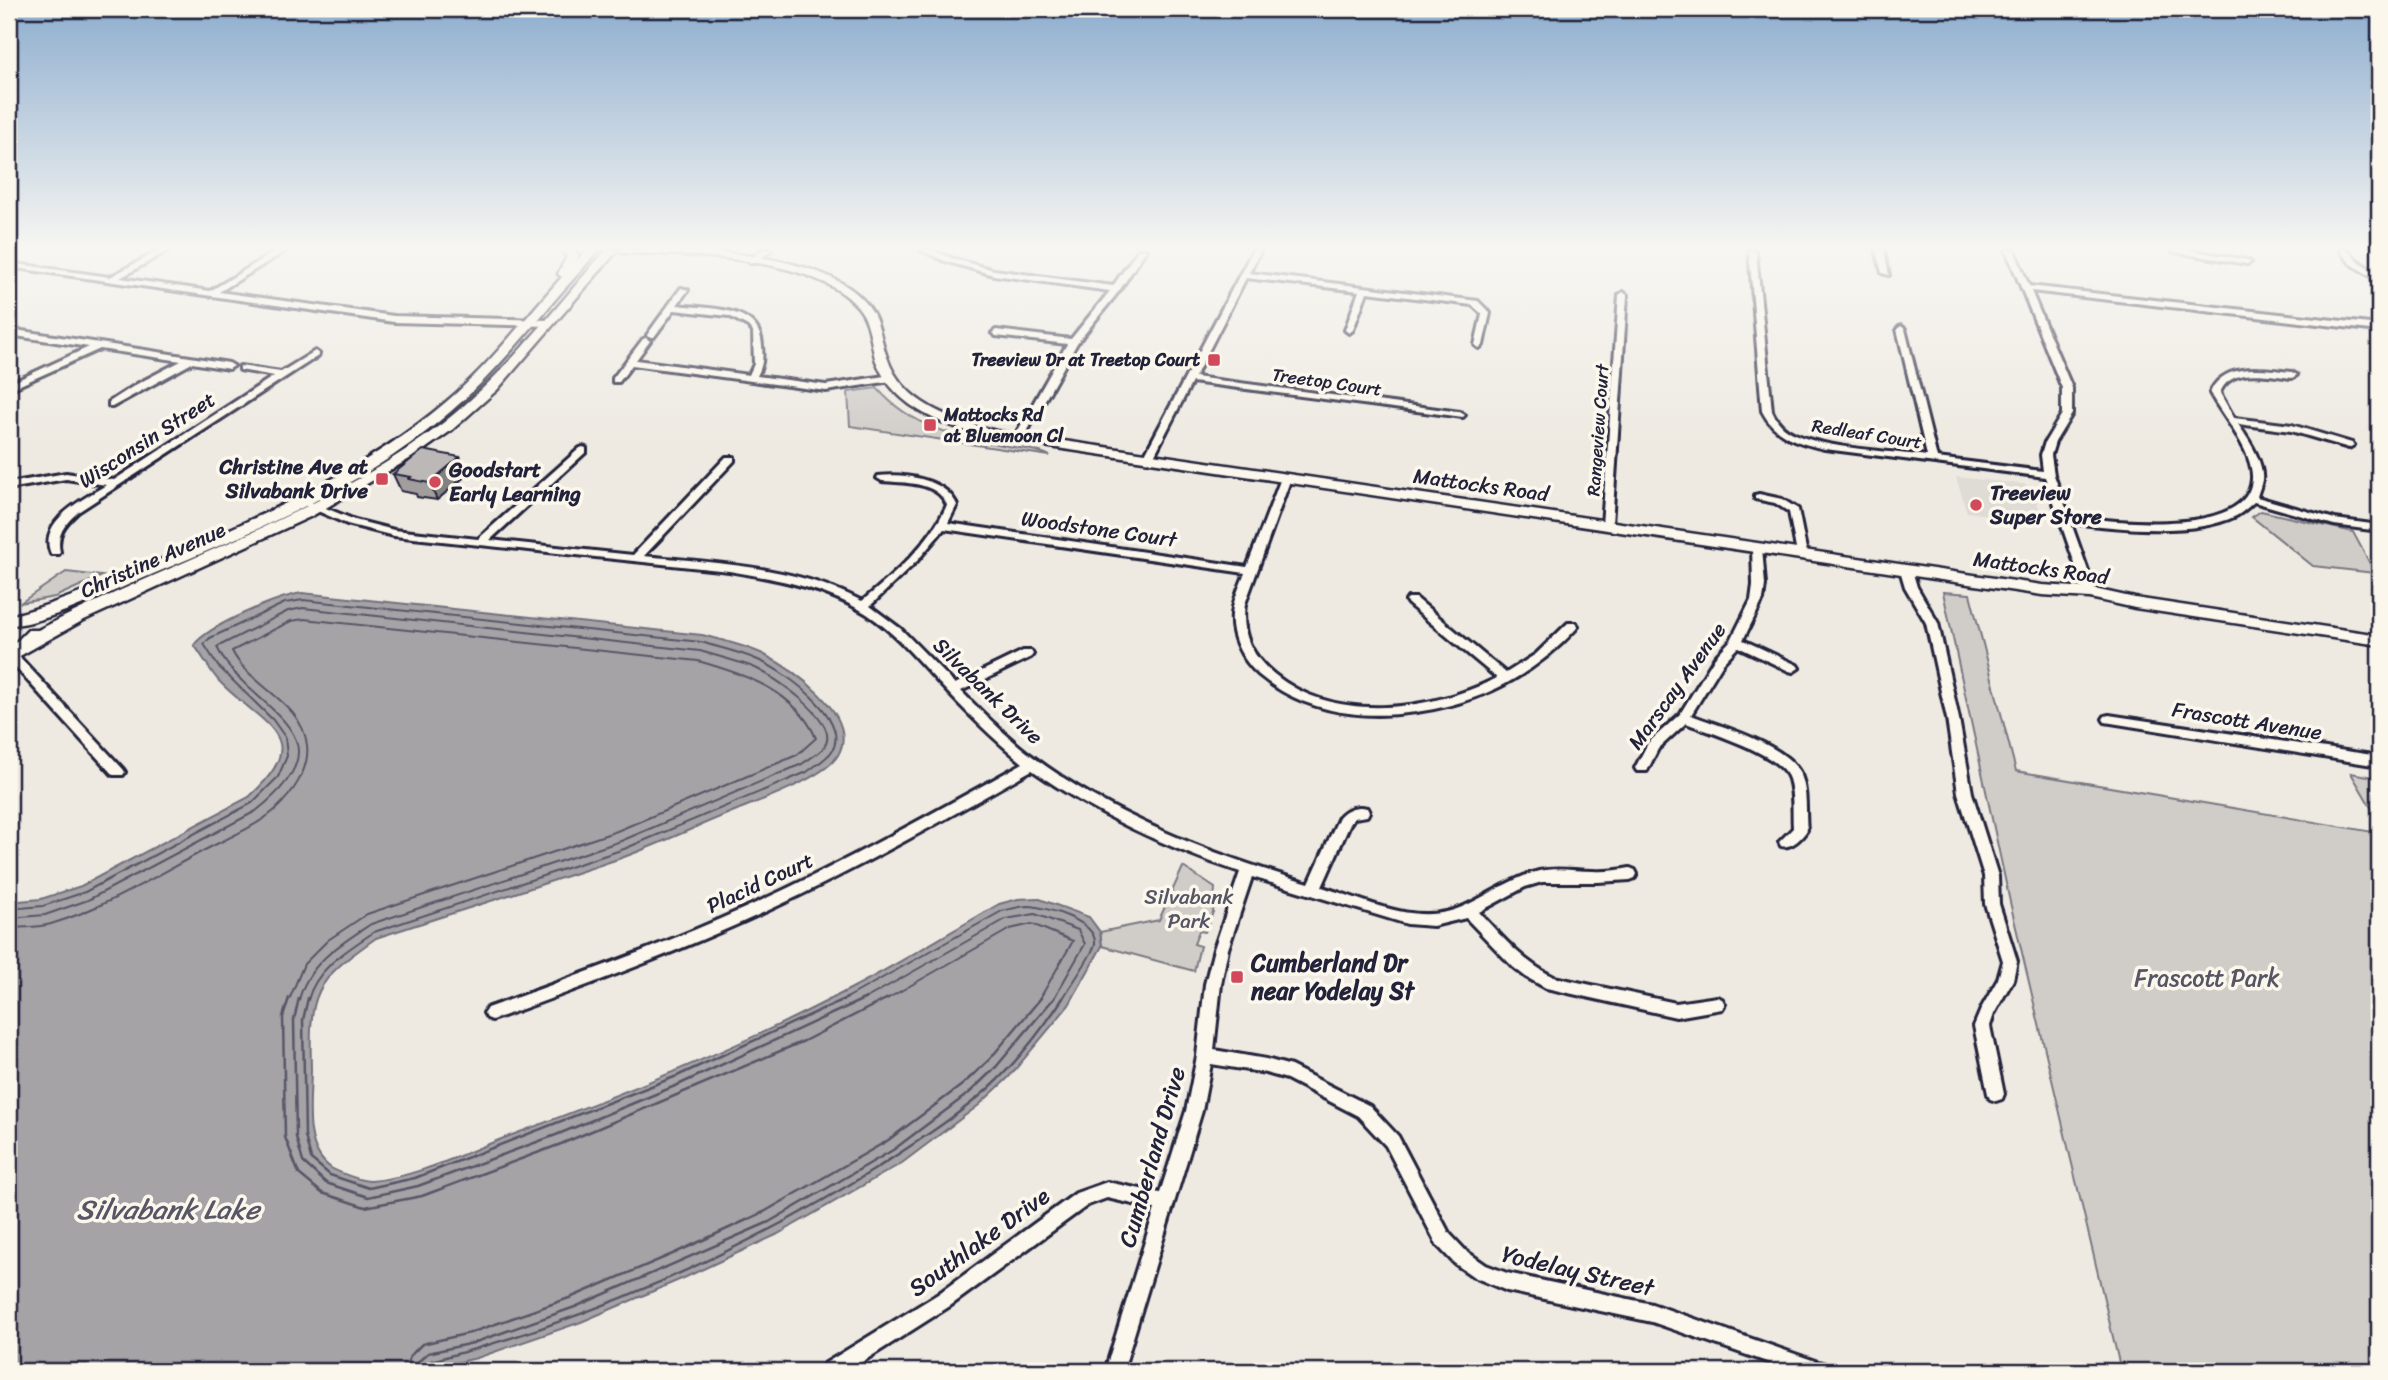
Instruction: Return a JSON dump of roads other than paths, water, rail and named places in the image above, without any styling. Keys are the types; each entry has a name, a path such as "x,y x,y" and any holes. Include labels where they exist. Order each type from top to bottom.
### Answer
{"main road":[{"name":"Christine Avenue","path":"13,620 63,607 309,505 442,413 476,381 535,314"},
{"name":"Christine Avenue","path":"10,656 29,642 73,618 411,453 464,413 496,382 556,314"},
{"path":"476,381 496,382"},
{"path":"13,620 30,623 34,628 29,642"}],"street":[{"path":"362,314 394,319 548,323"},
{"path":"616,380 666,314"},
{"path":"732,314 751,324 757,332 759,364 752,377"},
{"name":"Mattocks Road","path":"870,314 881,359 891,378 917,404 940,417 982,432 1906,570 2053,591 2090,593 2135,603 2379,640"},
{"path":"1018,439 1073,342 1095,314"},
{"path":"1149,456 1223,314"},
{"path":"1349,330 1355,314"},
{"path":"1479,345 1486,314"},
{"name":"Rangeview Court","path":"1607,525 1622,314"},
{"name":"Redleaf Court","path":"1758,314 1767,411 1774,423 1789,435 1810,442 2049,475"},
{"path":"2037,314 2067,388 2069,401 2067,414 2050,442 2046,456 2049,475 2090,593"},
{"path":"2259,314 2379,328"},
{"path":"1901,330 1933,460"},
{"path":"9,332 229,366"},
{"path":"996,333 1073,342"},
{"path":"9,387 99,346"},
{"name":"Wisconsin Street","path":"55,552 52,542 55,530 64,519 316,354"},
{"path":"112,404 140,386 191,360"},
{"path":"630,362 826,388 891,378"},
{"path":"243,368 283,374"},
{"path":"2064,519 2143,527 2173,526 2221,517 2250,498 2256,489 2254,466 2215,393 2217,383 2222,379 2250,373 2292,375"},
{"name":"Treetop Court","path":"1190,379 1460,415"},
{"path":"2230,420 2292,428 2349,445"},
{"path":"481,542 583,450"},
{"path":"636,558 730,459"},
{"path":"9,486 66,476 117,482"},
{"path":"862,607 894,580 941,525 952,505 943,489 882,478"},
{"path":"1286,478 1239,604 1239,635 1248,654 1262,671 1283,686 1310,699 1362,710 1396,710 1455,699 1478,692 1530,665 1554,647 1572,625"},
{"path":"1759,497 1777,501 1794,511 1802,554"},
{"path":"2250,498 2333,522 2379,528"},
{"name":"Silvabank Drive","path":"309,505 364,526 394,533 636,558 783,577 814,585 862,607 893,629 987,725 1033,764 1122,819 1196,853 1247,872 1313,891 1417,920 1444,920 1542,877 1630,874"},
{"name":"Woodstone Court","path":"941,525 1252,571"},
{"name":"Marscay Avenue","path":"1642,768 1653,746 1684,718 1719,660 1736,642 1758,593 1757,547"},
{"path":"1906,570 1911,587 1932,623 1953,719 1965,793 1991,876 1992,904 2010,961 2005,980 1982,1027 1996,1094"},
{"path":"1412,601 1505,678"},
{"path":"1736,642 1793,668"},
{"path":"953,690 1027,654"},
{"path":"10,656 118,772"},
{"path":"1684,718 1776,756 1790,767 1796,782 1800,830 1786,842"},
{"name":"Frascott Avenue","path":"2109,719 2379,761"},
{"name":"Placid Court","path":"492,1013 727,923 846,867 1033,764"},
{"path":"1313,891 1344,821 1350,814 1362,812"},
{"name":"Cumberland Drive","path":"1114,1371 1194,1111 1205,1056 1213,984 1221,949 1247,872"},
{"path":"1468,910 1518,963 1551,983 1676,1010 1717,1004"},
{"name":"Yodelay Street","path":"1205,1056 1291,1073 1364,1111 1392,1140 1443,1239 1460,1257 1480,1271 1507,1282 1676,1320 1818,1371"},
{"name":"Southlake Drive","path":"831,1371 944,1300 1082,1199 1107,1191 1166,1203"}],"water":[{"name":"Silvabank Lake","path":"302,593 702,635 725,641 763,654 806,682 832,709 840,724 843,740 838,755 831,763 792,787 624,857 376,938 339,966 327,979 314,1006 311,1023 310,1123 316,1148 322,1159 340,1172 371,1181 407,1174 641,1085 727,1049 811,1009 889,968 999,904 1037,898 1089,917 1100,932 1102,946 1069,1005 1008,1078 979,1105 902,1163 776,1235 581,1322 477,1358 420,1371 9,1371 9,902 41,899 81,886 249,797 269,776 279,759 280,745 275,733 219,681 194,645 214,629 244,613"}],"place":[{"name":"Treeview Dr at Treetop Court","path":"1214,360"},
{"name":"Mattocks Rd at Bluemoon Cl","path":"930,425"},
{"name":"Christine Ave at Silvabank Drive","path":"382,479"},
{"name":"Goodstart Early Learning","path":"435,482"},
{"name":"Treeview Super Store","path":"1976,505"},
{"name":"Cumberland Dr near Yodelay St","path":"1237,977"}],"park label":[{"name":"Silvabank Park","path":"1189,909"},
{"name":"Frascott Park","path":"2207,978"}]}
